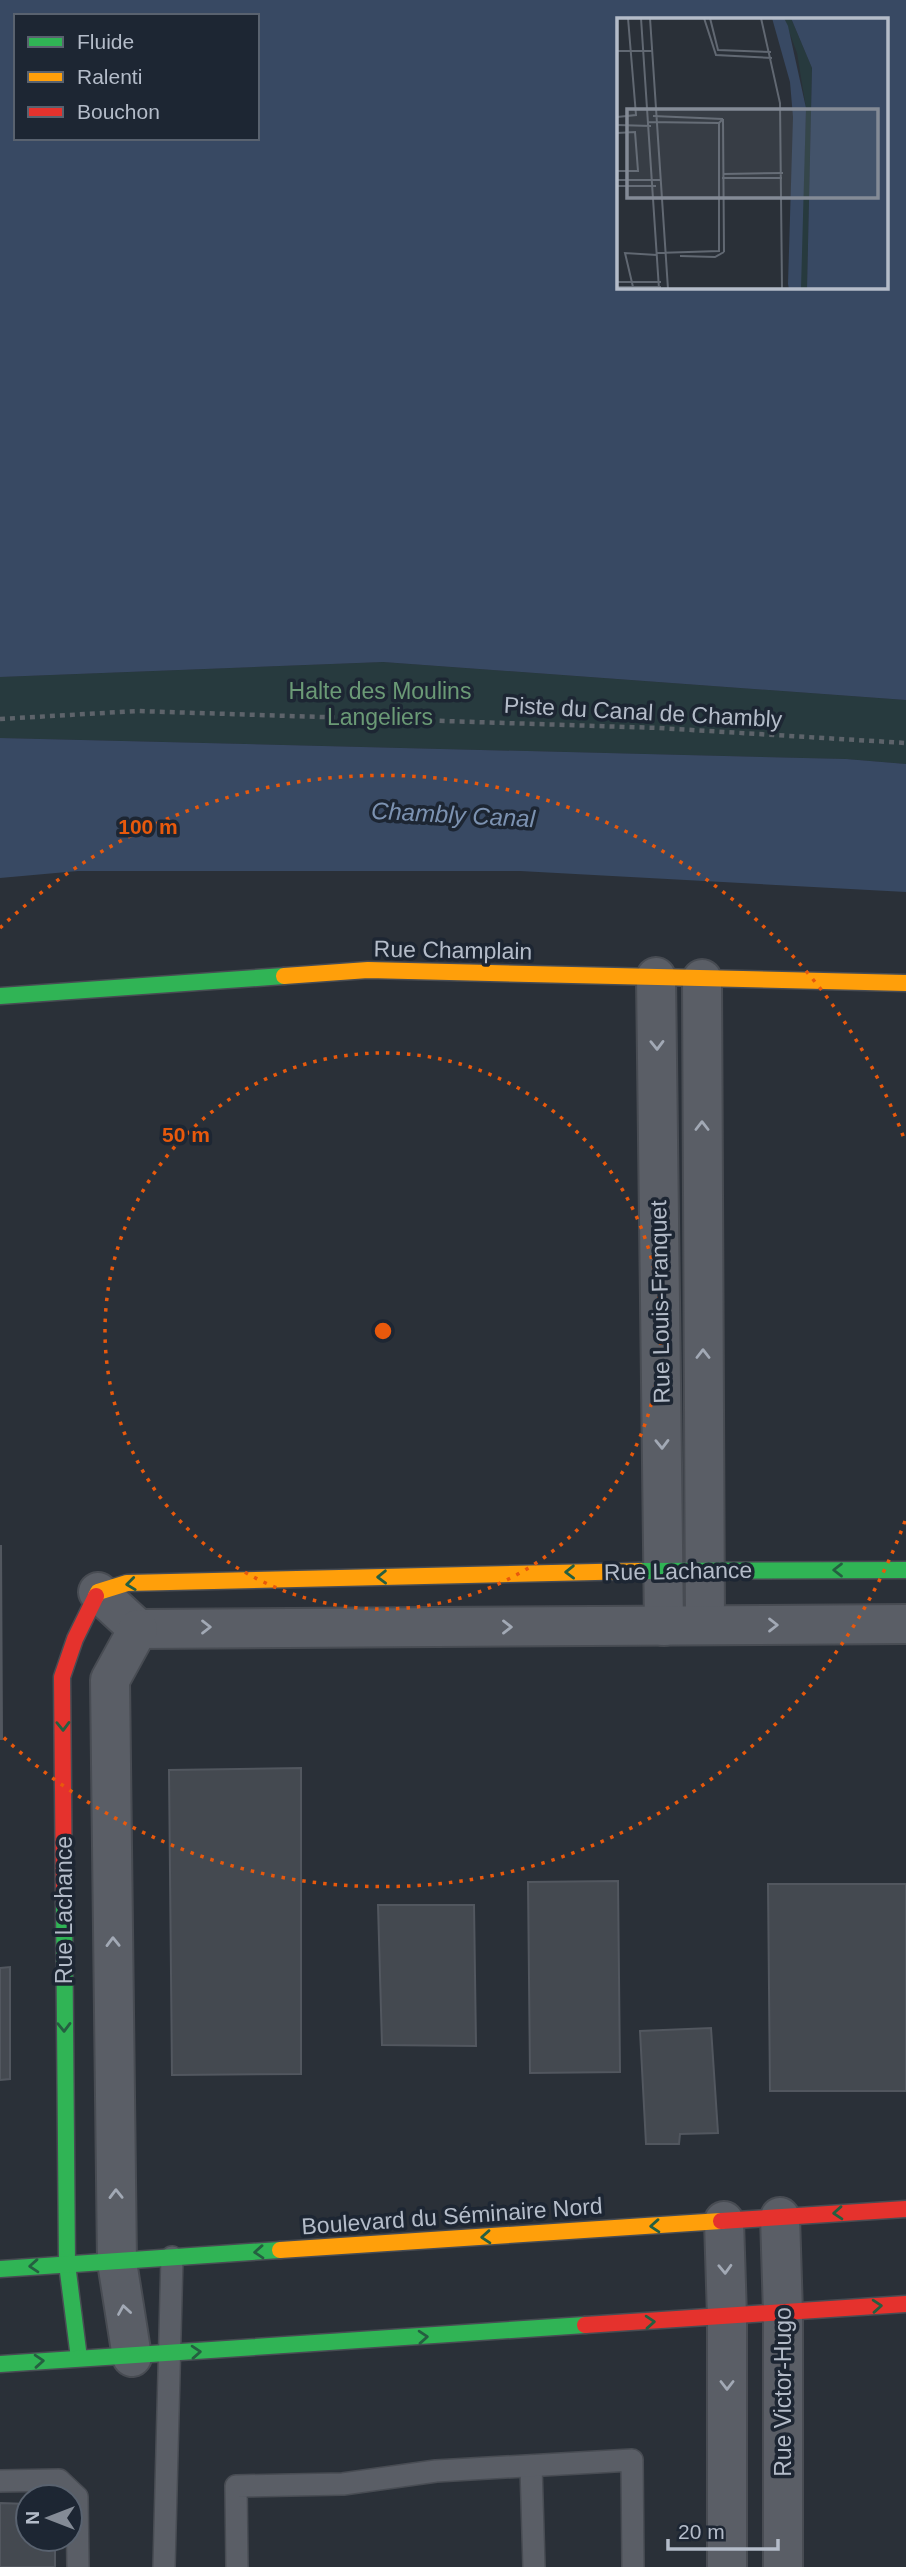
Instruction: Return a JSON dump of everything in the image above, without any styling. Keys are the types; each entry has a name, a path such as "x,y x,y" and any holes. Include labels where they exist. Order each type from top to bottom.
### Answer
{"street":[{"name":"Rue Champlain","path":"0,996 368,970 906,983"},
{"name":"Rue Louis-Franquet","path":"656,977 664,1626"},
{"name":"Rue Louis-Franquet","path":"702,979 705,1625"},
{"name":"Rue Lachance","path":"79,2358 67,2264 62,1677 75,1639 98,1592 127,1583 704,1569 906,1570"},
{"path":"451,1575 451,1627"},
{"path":"98,1592 138,1629 906,1624"},
{"name":"Rue Lachance","path":"138,1629 110,1680 117,2262 150,2355"},
{"path":"62,1677 110,1680"},
{"path":"65,2142 115,2140"},
{"name":"Boulevard du Séminaire Nord","path":"0,2269 906,2209"},
{"name":"Rue Victor-Hugo","path":"780,2217 783,2313 783,2567"},
{"path":"724,2221 727,2317 727,2567"},
{"path":"0,2364 906,2304"}],"lane":[{"path":"164,2567 150,2355 172,2258"},
{"path":"237,2567 236,2486 343,2484 436,2471 632,2460 633,2567"},
{"path":"531,2466 534,2567"},
{"path":"0,2480 59,2480 76,2497 78,2567"}],"path":[{"name":"Piste du Canal de Chambly","path":"0,719 137,711 659,728 906,743"}],"green space":[{"name":"Halte des Moulins Langeliers","path":"383,662 906,700 906,764 846,759 0,738 0,677"}],"water":[{"path":"0,0 906,0 906,700 383,662 0,677"},
{"name":"Chambly Canal","path":"0,738 846,759 906,764 906,892 520,871 78,871 0,878"}],"building":[{"path":"1,1545 2,1739 0,1739"},
{"path":"301,1768 301,2074 172,2075 169,1770"},
{"path":"618,1881 620,2072 530,2073 528,1882"},
{"path":"768,1884 906,1884 906,2091 770,2091"},
{"path":"378,1905 474,1905 476,2046 382,2045"},
{"path":"10,1967 10,2079 0,2080 0,1968"},
{"path":"711,2028 718,2133 680,2134 679,2144 646,2144 640,2031"},
{"path":"0,2503 14,2504 14,2553 55,2553 55,2567 0,2567"}],"traffic: fast":[{"path":"0,996 284,976"},
{"path":"639,1571 906,1570"},
{"path":"64,1903 67,2264 79,2358"},
{"path":"0,2269 280,2250"},
{"path":"0,2364 585,2325"}],"traffic: slow":[{"path":"284,976 368,970 906,983"},
{"path":"96,1596 98,1592 127,1583 639,1571"},
{"path":"280,2250 721,2221"}],"traffic: jam":[{"path":"64,1903 62,1677 75,1639 96,1596"},
{"path":"721,2221 906,2209"},
{"path":"585,2325 906,2304"}]}
